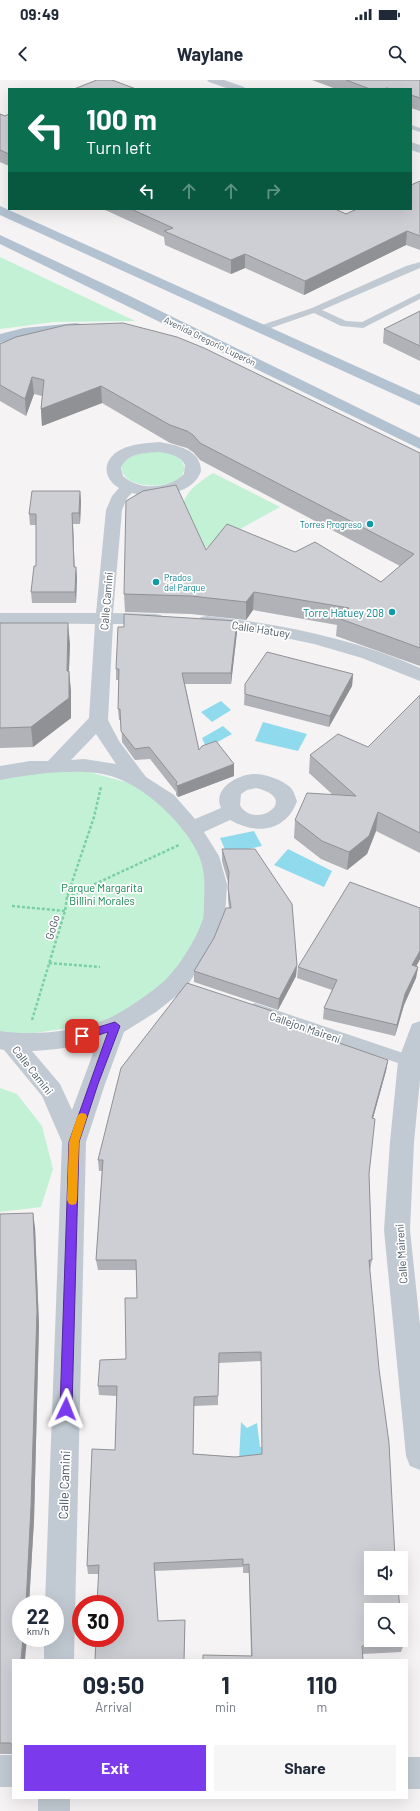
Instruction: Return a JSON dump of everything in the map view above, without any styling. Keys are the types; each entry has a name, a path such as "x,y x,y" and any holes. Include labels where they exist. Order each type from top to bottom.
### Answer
{"main road":[{"path":"0,210 262,328 420,402"},
{"name":"Avenida Gregorio Luperón","path":"0,239 420,444"},
{"path":"127,300 118,292 116,286 120,281 134,277 159,281"},
{"path":"0,339 24,332 90,326"},
{"path":"162,332 199,336"}],"street":[{"path":"213,80 237,88"},
{"name":"Calle Camini","path":"98,720 104,618 114,510 120,496 129,487"},
{"path":"0,618 170,619"},
{"name":"Calle Hatuey","path":"192,620 245,625 322,640 371,654 420,674"},
{"path":"54,766 98,720 111,744 139,781"},
{"path":"0,773 30,768 84,766 115,770 139,781 167,800 188,836 209,856 216,884 214,918 185,985 115,1026 82,1036 51,1041 6,1041"},
{"path":"188,836 232,811"},
{"name":"Calle Camini","path":"59,1659 74,1142 93,1084 115,1026"},
{"name":"Calle Mairení","path":"420,1030 410,1061 402,1142 397,1230 420,1456"},
{"name":"Calle Camini","path":"6,1041 52,1091 74,1142"},
{"path":"0,1771 12,1771"},
{"path":"408,1773 420,1773"},
{"path":"54,1799 54,1811"}],"lane":[{"path":"262,328 316,310 409,268 420,265"},
{"path":"316,310 344,324 363,325 420,296"},
{"name":"Callejon Mairení","path":"242,1005 298,1025 410,1061"}],"path":[{"name":"GoGo","path":"30,1027 65,911 67,897 94,817 101,786"},
{"path":"67,897 188,836"},
{"path":"12,906 65,911"},
{"path":"49,963 100,967"}],"green space":[{"path":"0,257 135,321 54,322 0,329"},
{"path":"157,451 175,456 184,465 185,470 178,479 170,483 155,486 132,482 123,473 122,467 128,459 146,452"},
{"path":"213,473 280,507 204,549 185,516 183,508 185,500 190,492 199,483"},
{"name":"Parque Margarita Billini Morales","path":"58,771 85,771 137,785 174,816 199,852 205,871 207,916 198,936 171,978 126,1011 97,1024 27,1034 0,1033 0,778"},
{"path":"0,1088 17,1094 42,1126 53,1169 41,1207 0,1212"}],"water":[{"path":"221,701 231,710 212,722 201,712"},
{"path":"263,722 307,734 298,751 255,741"},
{"path":"223,726 232,734 212,745 205,745 202,738"},
{"path":"254,831 262,846 227,854 220,838"},
{"path":"288,849 332,871 324,887 274,865"},
{"path":"241,1422 247,1428 257,1423 260,1447 282,1449 239,1461"}],"building":[{"path":"97,80 112,80 133,88 77,88"},
{"path":"346,80 420,80 420,98 412,95 412,88 367,88"},
{"path":"0,114 5,116 8,114 8,154 0,150"},
{"path":"420,181 420,236 407,231 305,281 245,254 231,260 164,231 173,228 133,210 337,210 346,214 355,210 412,210 412,185"},
{"path":"420,311 420,346 384,329"},
{"path":"123,323 177,337 204,348 420,453 420,648 338,618 349,608 254,592 246,602 191,596 124,594 126,501 143,491 176,485 206,550 227,524 295,552 315,542 381,582 414,554 200,443 187,431 170,425 101,386 41,409 44,380 32,377 25,399 0,385 0,344 16,337 66,325"},
{"path":"32,491 80,491 79,513 72,513 74,567 76,567 75,592 31,592 34,566 36,566 36,514 29,514"},
{"path":"124,614 237,621 231,673 182,673 199,750 202,746 216,741 234,764 177,786 177,782 149,747 135,749 121,731 120,709 118,709 119,669 116,669 118,627 124,627"},
{"path":"0,623 68,623 67,671 69,671 69,698 31,727 0,728"},
{"path":"267,652 353,674 330,716 245,694 245,684"},
{"path":"420,695 420,833 378,812 369,836 349,852 322,841 295,820 307,793 356,796 310,755 338,734 368,747"},
{"path":"222,849 255,849 292,904 297,965 279,999 194,971 214,938 226,908 231,908 228,888 229,872"},
{"path":"350,882 420,908 420,951 412,965 418,967 405,994 397,1025 324,1008 337,980 298,967"},
{"path":"187,983 272,1011 268,1018 388,1060 372,1118 375,1119 369,1174 372,1260 369,1260 379,1369 389,1443 395,1551 364,1551 364,1595 399,1595 399,1603 364,1603 363,1659 203,1659 203,1655 252,1656 249,1564 243,1565 243,1559 154,1563 158,1621 185,1620 184,1659 95,1659 96,1647 124,1647 124,1595 97,1595 99,1565 87,1566 92,1449 115,1450 117,1386 98,1386 100,1360 126,1359 125,1298 137,1298 136,1260 96,1260 103,1160 98,1160 121,1068","holes":["261,1352 262,1454 235,1457 193,1454 194,1397 218,1396 219,1353"]},
{"path":"33,1213 37,1311 31,1507 26,1595 12,1595 12,1647 22,1647 21,1659 12,1659 12,1744 0,1743 0,1214"}],"slow traffic":[{"path":"72,1200 74,1142 82,1117"}],"place":[{"name":"Torres Progreso","path":"370,524"},
{"name":"Prados del Parque","path":"156,582"},
{"name":"Torre Hatuey 208","path":"392,612"}],"route":[{"path":"66,1409 74,1142 93,1084 115,1026 82,1036"}]}
